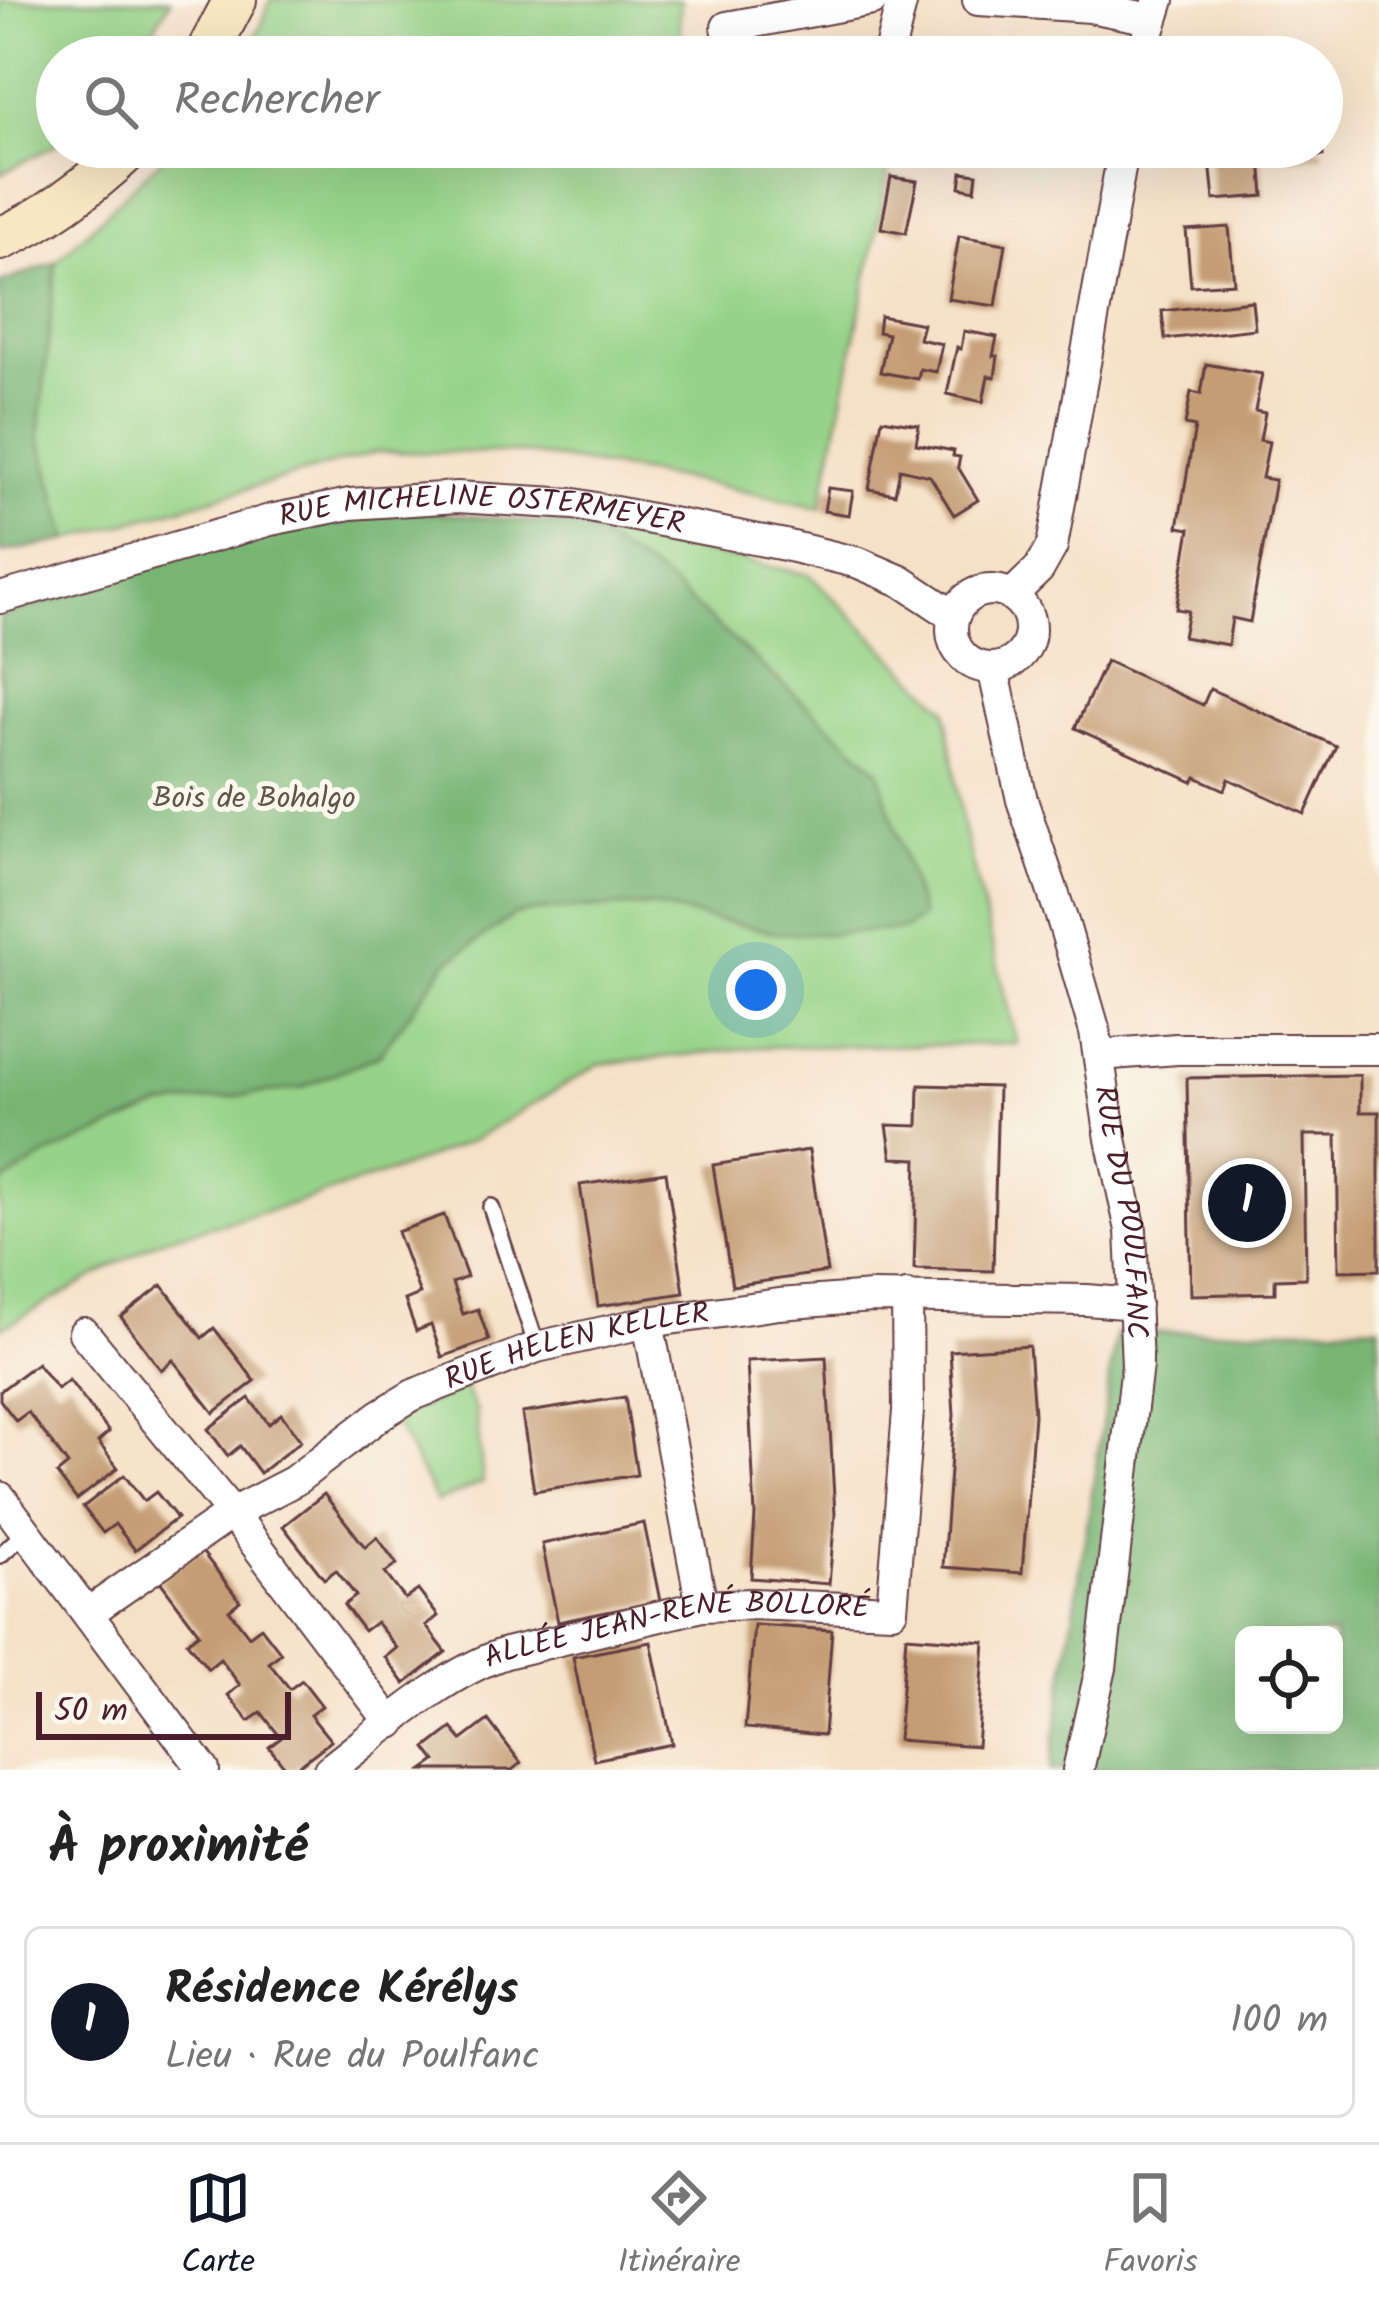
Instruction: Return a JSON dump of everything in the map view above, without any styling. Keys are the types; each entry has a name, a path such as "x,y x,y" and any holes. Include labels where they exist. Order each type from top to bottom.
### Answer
{"street":[{"path":"216,36 235,0"},
{"path":"730,36 728,27 872,0"},
{"path":"893,36 902,0"},
{"path":"978,0 1155,9"},
{"path":"0,239 62,205 109,168"},
{"path":"1012,595 1039,569 1052,546 1120,168"},
{"name":"RUE MICHELINE OSTERMEYER","path":"0,598 270,520 350,505 457,496 574,504 803,549 859,563 901,581 954,616"},
{"path":"978,592 1012,595 1030,622 1028,644 1014,662 993,668 968,662 953,641 959,606 978,592"},
{"name":"RUE DU POULFANC","path":"993,668 1022,800 1064,925 1099,1054 1131,1230 1138,1365 1101,1668 1078,1770"},
{"path":"1099,1054 1177,1049 1379,1049"},
{"name":"RUE HELEN KELLER","path":"88,1613 232,1513 294,1481 413,1395 537,1347 648,1322 779,1304 907,1296 1135,1304"},
{"name":"ALLÉE JEAN-RENÉ BOLLORÉ","path":"329,1770 442,1686 487,1659 702,1606 892,1610 908,1411 907,1296"},
{"path":"648,1322 702,1606"},
{"path":"84,1333 232,1513 391,1723"},
{"path":"0,1497 204,1770"}],"lane":[{"path":"491,1207 537,1347"},
{"path":"0,1555 26,1532"}],"green space":[{"path":"0,0 171,0 149,36 36,36 36,155 0,174"},
{"path":"270,0 681,0 681,36 255,36"},
{"path":"152,168 889,168 821,508 695,481 523,453 376,452 68,540 39,435 56,262"},
{"path":"56,262 39,435 68,540 0,553 0,283"},
{"name":"Bois de Bohalgo","path":"408,510 581,526 662,577 878,769 922,917 904,929 829,934 779,933 649,906 514,915 446,963 379,1055 300,1088 161,1106 42,1157 0,1185 0,617 219,542"},
{"path":"581,526 810,575 946,709 962,822 1017,1044 760,1047 599,1064 473,1140 294,1204 162,1239 0,1329 0,1185 42,1157 161,1106 300,1088 379,1055 446,963 514,915 649,906 703,916 878,769 662,577"},
{"path":"1379,1325 1379,1770 1050,1770 1116,1334"},
{"path":"464,1386 476,1412 483,1482 437,1502 393,1419"}],"building":[{"path":"1211,168 1262,168 1264,196 1214,200"},
{"path":"962,172 977,174 975,190 960,187"},
{"path":"891,177 917,181 906,233 881,228"},
{"path":"1229,227 1234,283 1191,286 1186,230"},
{"path":"959,236 1006,244 996,306 948,299"},
{"path":"1252,301 1255,329 1165,339 1162,311"},
{"path":"880,316 923,324 919,339 942,344 936,372 920,369 918,379 880,372 888,334 878,332"},
{"path":"964,331 997,337 995,377 988,376 983,402 947,394"},
{"path":"1206,364 1262,374 1255,411 1265,413 1260,440 1269,442 1262,478 1275,480 1250,622 1232,618 1228,645 1183,637 1188,611 1176,609 1190,529 1178,527 1195,427 1185,425 1191,392 1201,394"},
{"path":"882,419 919,425 916,444 954,451 978,500 954,515 930,476 900,469 895,494 869,489"},
{"path":"828,488 853,491 849,515 824,511"},
{"path":"1106,661 1203,705 1210,689 1336,746 1305,814 1229,779 1225,790 1196,777 1193,782 1075,728"},
{"path":"1360,1075 1360,1112 1379,1112 1379,1270 1339,1271 1337,1135 1304,1135 1306,1278 1275,1279 1275,1293 1191,1295 1187,1078"},
{"path":"919,1085 998,1087 993,1271 914,1269 917,1159 892,1158 887,1125 918,1126"},
{"path":"809,1150 827,1272 732,1286 713,1165"},
{"path":"666,1172 684,1293 598,1306 580,1185"},
{"path":"444,1215 467,1277 452,1283 463,1314 478,1309 489,1340 442,1357 431,1325 416,1331 405,1300 420,1294 397,1232"},
{"path":"162,1285 202,1338 214,1328 255,1381 214,1413 173,1360 161,1370 121,1317"},
{"path":"1029,1346 1034,1415 1022,1573 943,1567 954,1415 950,1351"},
{"path":"826,1357 835,1515 829,1584 751,1578 755,1515 747,1361"},
{"path":"37,1363 57,1389 69,1380 109,1432 98,1442 118,1468 77,1500 57,1474 68,1465 28,1412 16,1421 0,1400 0,1391"},
{"path":"625,1397 637,1475 534,1491 522,1413"},
{"path":"249,1398 269,1424 281,1414 301,1441 260,1473 240,1446 228,1456 208,1429"},
{"path":"124,1475 144,1501 156,1492 177,1518 135,1550 115,1524 103,1533 83,1507"},
{"path":"324,1494 365,1547 377,1537 397,1564 385,1573 405,1599 418,1590 438,1616 426,1626 446,1652 405,1684 385,1657 397,1648 376,1622 364,1631 344,1605 356,1596 336,1570 324,1579 283,1526"},
{"path":"644,1523 660,1601 558,1622 542,1544"},
{"path":"200,1549 240,1601 229,1610 249,1636 261,1627 281,1653 269,1663 290,1689 302,1680 322,1706 310,1715 331,1741 293,1770 287,1770 269,1747 281,1738 261,1712 249,1721 228,1695 240,1685 220,1659 208,1669 187,1642 199,1633 159,1580"},
{"path":"754,1625 832,1630 824,1735 745,1728"},
{"path":"906,1636 985,1642 977,1746 898,1740"},
{"path":"651,1642 672,1744 594,1760 573,1657"},
{"path":"488,1720 521,1763 512,1770 423,1770 436,1761 426,1748 452,1728 462,1740"}],"place":[{"name":"Résidence Kérélys","path":"1247,1203"}]}
